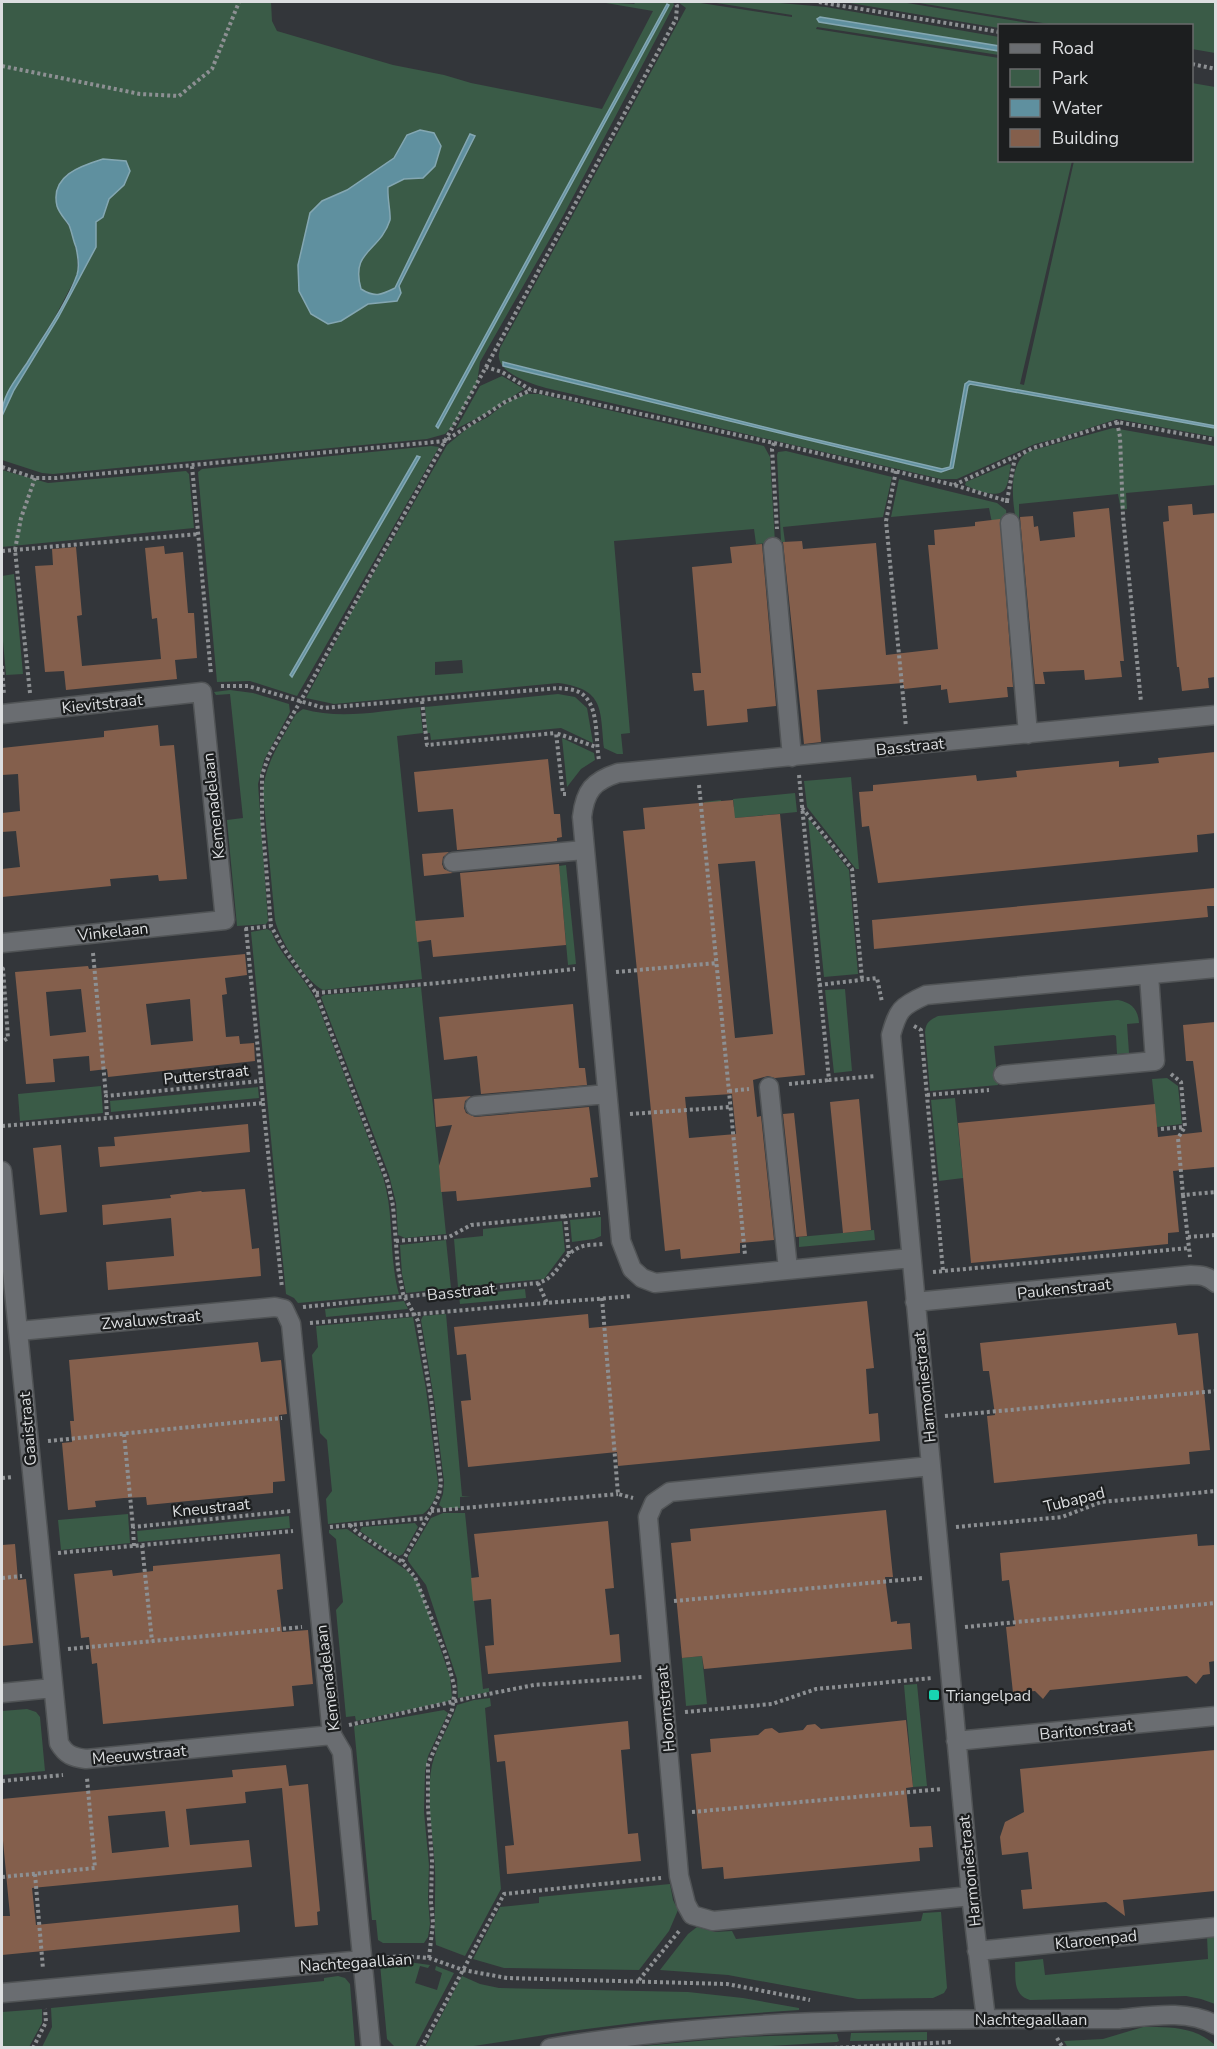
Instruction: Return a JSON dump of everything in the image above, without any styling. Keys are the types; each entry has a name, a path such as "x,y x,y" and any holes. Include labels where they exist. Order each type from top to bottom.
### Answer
{"street":[{"path":"1010,523 1028,734"},
{"path":"773,547 795,757"},
{"name":"Kievitstraat","path":"4,714 207,690"},
{"name":"Kemenadelaan","path":"207,690 225,920"},
{"name":"Basstraat","path":"602,778 618,773 1215,716"},
{"path":"602,778 594,785 583,805 584,850 621,1241 632,1269 642,1278 655,1283 788,1269 912,1266"},
{"path":"453,862 584,850"},
{"name":"Vinkelaan","path":"2,942 225,920"},
{"name":"Harmoniestraat","path":"986,2019 956,1742 891,1035 897,1015 910,1002 926,995 1215,968"},
{"path":"1003,1075 1155,1061 1149,975"},
{"path":"769,1087 788,1269"},
{"path":"475,1106 607,1094"},
{"name":"Gaaistraat","path":"2,1171 5,1252 18,1330 53,1688"},
{"name":"Paukenstraat","path":"915,1302 1191,1275 1203,1275 1213,1281"},
{"name":"Zwaluwstraat","path":"18,1330 275,1307 288,1317"},
{"name":"Kemenadelaan","path":"288,1317 301,1417 332,1735 342,1752 371,2048"},
{"path":"654,1503 670,1492 931,1466"},
{"name":"Hoornstraat","path":"654,1503 648,1517 679,1876 686,1904 692,1915"},
{"path":"2,1693 53,1688"},
{"name":"Meeuwstraat","path":"53,1688 59,1743 64,1753 73,1758 86,1759 332,1735"},
{"name":"Baritonstraat","path":"956,1742 1215,1716"},
{"path":"692,1915 713,1922 971,1896"},
{"name":"Klaroenpad","path":"977,1951 1215,1927"},
{"name":"Nachtegaallaan","path":"2,1993 363,1960"},
{"name":"Nachtegaallaan","path":"550,2048 693,2030 844,2022 1119,2019 1162,2015 1202,2017 1215,2025"}],"path":[{"path":"2,66 140,94 179,96 212,69 240,2"},
{"path":"402,1562 439,1495 441,1476 418,1321 404,1297 398,1268 393,1206 388,1183 316,993 284,949 271,926 262,819 262,775 269,755 486,367 676,19 675,2"},
{"path":"819,2 998,32"},
{"path":"1193,64 1215,69"},
{"path":"486,367 502,372 531,390 897,471 1007,501"},
{"path":"2,467 35,478 56,478 445,441 505,402 531,390"},
{"path":"1117,422 1120,437 1123,516 1143,722"},
{"path":"954,485 1033,448 1117,422 1215,440"},
{"path":"773,547 778,543 772,449 774,443"},
{"path":"1010,523 1007,501 1015,457"},
{"path":"192,466 207,690 248,686 324,708 559,688 578,691 593,708 596,747 602,778"},
{"path":"897,471 886,521 907,746"},
{"path":"31,711 15,550 21,518 35,478"},
{"path":"2,551 198,534"},
{"path":"2,666 4,714"},
{"path":"422,701 427,745 556,733 596,747"},
{"path":"556,733 563,794 588,794"},
{"path":"795,757 802,807 828,1080 895,1075"},
{"path":"697,766 746,1273"},
{"path":"802,807 852,869 862,979"},
{"path":"246,928 261,1081"},
{"path":"91,933 107,1118"},
{"path":"316,993 596,970 717,963"},
{"path":"2,968 8,1038 2,1042"},
{"path":"1155,1061 1181,1082 1185,1127 1178,1138 1191,1275"},
{"path":"927,1095 1004,1089 1003,1075"},
{"name":"Putterstraat","path":"2,1126 263,1102 261,1081 106,1096"},
{"path":"263,1102 288,1317 414,1313 648,1294 655,1283"},
{"path":"609,1116 730,1107"},
{"path":"1161,1129 1185,1127"},
{"path":"1184,1195 1215,1192"},
{"path":"396,1241 449,1237 471,1226 618,1212"},
{"path":"565,1216 569,1254"},
{"path":"1188,1238 1215,1235"},
{"path":"547,1303 538,1283 549,1280 569,1254 580,1246 621,1241"},
{"path":"912,1266 1189,1248"},
{"name":"Basstraat","path":"288,1317 404,1297 538,1283"},
{"path":"602,1298 618,1494"},
{"path":"927,1418 1215,1391"},
{"path":"29,1443 301,1417"},
{"path":"124,1434 134,1546"},
{"name":"Tubapad","path":"937,1529 1062,1517 1101,1502 1215,1491"},
{"path":"431,1511 618,1494 654,1503"},
{"name":"Kneustraat","path":"133,1527 309,1510"},
{"name":"Kneustraat","path":"40,1555 427,1518"},
{"path":"350,1525 357,1533 402,1562 415,1576 446,1655 455,1689 454,1702 428,1764 432,1861 430,1902 433,1923 429,1958"},
{"path":"142,1545 152,1641"},
{"path":"656,1603 942,1576"},
{"path":"947,1629 1215,1603"},
{"path":"49,1651 321,1625"},
{"path":"332,1735 347,1725 534,1685 662,1675"},
{"path":"666,1714 772,1704 816,1689 951,1676"},
{"path":"2,1877 95,1868 86,1759"},
{"path":"2,1781 65,1775"},
{"path":"674,1814 961,1787"},
{"path":"33,2048 46,2022 35,1874"},
{"path":"421,2048 504,1894 679,1876"},
{"path":"639,1980 692,1915"},
{"name":"Nachtegaallaan","path":"363,1960 401,1956 429,1958 463,1970 507,1978 727,1984 811,2001"},
{"path":"844,2022 845,2047"},
{"name":"Nachtegaallaan","path":"834,2048 938,2046 958,2041"}],"green space":[{"path":"2,2 271,2 272,21 277,31 393,65 602,109 653,11 600,2 635,4 633,2 673,2 674,5 563,216 480,362 477,383 453,426 445,434 427,439 53,474 42,473 2,460 2,416 14,390 58,318 96,247 96,222 103,217 109,199 87,164 66,175 63,217 71,230 77,253 78,273 55,317 2,406","holes":["667,4 669,5 439,427 436,427","434,133 441,146 423,178 404,179 388,187 387,200 391,217 361,260 357,275 361,289 370,294 382,294 395,288 470,135 475,136 399,287 401,293 368,304 341,321 322,201 347,190 394,158 407,135"]},
{"path":"678,2 694,2 792,17 792,15 710,2 768,2 826,7 998,37 998,46 819,18 819,22 998,51 998,55 817,27 816,29 998,58 998,162 1072,162 1020,384 1024,385 1074,162 1193,162 1193,83 1215,87 1215,426 969,381 966,382 950,467 942,469 504,362 503,366 941,472 950,470 970,384 1215,428 1215,437 1117,419 1035,444 957,479 941,479 546,388 518,378 505,369 501,364 499,358 500,348 686,8"},
{"path":"844,2 901,2 1035,24 998,24 998,28"},
{"path":"913,2 1215,2 1215,53 1193,49 1193,24 1049,24"},
{"path":"502,376 524,389 487,413 456,429 480,386"},
{"path":"526,394 539,394 764,446 770,457 775,543 756,544 754,529 614,541 630,733 621,734 623,754 617,754 604,748 600,712 592,696 584,690 558,683 334,704 306,698 355,606 447,445 469,427 488,417 507,402","holes":["462,660 463,673 435,675 435,662"]},
{"path":"1113,428 1215,446 1215,485 1126,493 1127,509 1121,510 1118,494 1019,504 1019,520 1016,520 1013,482 1018,463 1023,456 1030,451"},
{"path":"439,447 297,696 250,681 217,682 198,472 202,469","holes":["418,456 292,676 290,675"]},
{"path":"786,451 892,477 883,517 783,527 785,542 781,542 777,455 778,452"},
{"path":"1011,465 1007,484 1002,492 985,493 965,485 966,482"},
{"path":"2,470 48,483 186,471 189,474 194,528 2,547"},
{"path":"899,479 997,503 1006,510 1007,521 992,523 989,508 891,517"},
{"path":"14,574 23,674 6,675 2,630 2,576"},
{"path":"230,690 253,693 289,704 290,712 264,760 258,784 268,921 266,924 237,926 227,820 243,818 230,694 216,695 214,692"},
{"path":"558,694 575,697 587,708 593,743 561,728 431,740 430,733 427,733 425,707"},
{"path":"420,707 423,733 397,736 422,979 323,990 301,969 277,928 263,793 267,772 285,733 296,714 303,709 346,714"},
{"path":"562,738 594,753 595,760 581,769 567,787"},
{"path":"851,777 859,869 856,869 807,807 804,781"},
{"path":"795,793 797,812 705,821 704,802 721,800 722,807 734,807 733,799"},
{"path":"808,818 849,870 858,974 824,977"},
{"path":"566,865 576,964 568,965 559,866"},
{"path":"267,929 271,931 280,949 316,1000 383,1177 387,1191 399,1294 298,1303 286,1294 251,932"},
{"path":"421,987 446,1234 405,1238 398,1235 396,1203 389,1175 321,997"},
{"path":"845,989 852,1071 834,1073 825,990"},
{"path":"1118,1000 1133,1007 1138,1018 1139,1023 1127,1024 1129,1053 1117,1054 1116,1036 1114,1035 994,1046 998,1085 930,1091 925,1032 929,1022 938,1016"},
{"path":"1167,1078 1178,1086 1182,1124 1157,1127 1152,1079"},
{"path":"101,1086 103,1113 20,1121 18,1094"},
{"path":"258,1087 259,1098 111,1112 110,1101"},
{"path":"955,1098 963,1178 939,1181 931,1100"},
{"path":"601,1217 601,1236 572,1242 570,1220"},
{"path":"562,1221 565,1251 544,1279 458,1287 454,1239 483,1236 483,1229"},
{"path":"874,1230 875,1240 799,1247 799,1237"},
{"path":"446,1240 451,1288 406,1293 400,1245"},
{"path":"525,1289 526,1298 460,1304 459,1296"},
{"path":"404,1301 408,1309 326,1317 325,1309"},
{"path":"446,1314 462,1496 471,1496 460,1497 460,1508 443,1508 439,1505 444,1482 421,1320 423,1316"},
{"path":"413,1317 426,1389 438,1483 436,1496 423,1514 328,1524 326,1499 332,1491 327,1440 320,1433 312,1355 318,1347 316,1326"},
{"path":"443,1513 465,1513 483,1689 489,1688 489,1692 458,1698 457,1679 426,1585 408,1561 408,1557 431,1518"},
{"path":"128,1514 130,1543 61,1550 58,1520"},
{"path":"289,1516 290,1528 138,1542 137,1531"},
{"path":"415,1523 418,1527 403,1554 399,1556 360,1531 362,1527"},
{"path":"347,1529 406,1570 418,1582 450,1677 452,1697 449,1701 356,1721 355,1716 346,1717 336,1610 343,1602 336,1539 329,1533 329,1530"},
{"path":"702,1656 707,1704 686,1706 682,1658"},
{"path":"917,1684 927,1786 913,1787 904,1685"},
{"path":"490,1698 491,1706 485,1708 501,1889 465,1956 436,1945 430,1778 434,1757 457,1705"},
{"path":"27,1709 36,1712 40,1717 45,1771 2,1775 2,1711"},
{"path":"444,1710 448,1713 428,1756 425,1772 424,1812 429,1865 430,1924 428,1937 424,1943 383,1943 378,1940 376,1920 372,1920 354,1726"},
{"path":"670,1884 673,1900 678,1910 669,1931 639,1970 504,1968 473,1959 500,1907 539,1903 539,1897"},
{"path":"941,1912 947,1988 944,1993 933,1998 858,1999 728,1975 660,1970 688,1934 697,1927 715,1932 732,1931 736,1939 921,1921 923,1913"},
{"path":"1215,1935 1215,2004 1186,1996 1030,2000 1020,1994 1016,1985 1015,1962 1043,1959 1045,1975 1208,1959 1207,1936"},
{"path":"408,1962 430,1965 428,1968 420,1966 415,1983 437,1990 442,1973 435,1970 436,1966 454,1973 415,2047 395,2047 387,2039 380,1964"},
{"path":"338,1976 345,1978 350,1984 355,2047 42,2047 52,2027 51,2008 324,1981 324,1978"},
{"path":"462,1976 480,1984 499,1988 688,1992 743,1998 799,2008 799,2010 657,2020 467,2047 425,2047"},
{"path":"42,2009 42,2023 29,2047 2,2047 2,2012"},
{"path":"1143,2027 1190,2031 1207,2039 1215,2047 1068,2048 1064,2041 1103,2039"},
{"path":"927,2032 927,2040 850,2041 851,2033"},
{"path":"837,2034 839,2041 837,2042 736,2048 631,2047 742,2037"}],"water":[{"path":"667,4 669,5 438,428 436,426"},
{"path":"820,17 998,46 998,51 819,22 817,19"},
{"path":"420,130 434,133 441,146 435,166 423,178 404,179 388,187 390,220 380,239 359,266 361,289 370,294 382,294 395,288 470,134 475,136 399,286 401,293 397,301 368,304 341,321 328,324 311,314 299,291 298,265 310,213 322,201 347,190 394,158 407,135"},
{"path":"103,159 126,161 130,171 124,185 109,199 103,217 96,222 96,247 58,318 14,390 2,416 4,401 10,388 61,309 78,272 76,247 71,230 57,206 58,187 62,180 76,169"},
{"path":"503,362 942,469 950,467 965,384 969,381 1215,426 1215,428 970,384 953,468 941,472 503,366"},
{"path":"417,456 420,457 292,677 290,675"}],"building":[{"path":"1192,504 1193,515 1215,513 1215,677 1208,678 1209,688 1182,691 1179,667 1177,667 1163,522 1169,521 1168,506"},
{"path":"1109,508 1124,661 1120,661 1122,677 1085,680 1084,670 1043,672 1045,684 1035,684 1020,517 1033,516 1034,527 1038,526 1040,541 1075,537 1073,512"},
{"path":"1000,519 1013,687 1007,687 1008,697 949,703 947,689 941,690 941,685 904,689 903,683 817,690 821,742 804,744 783,542 802,541 803,549 876,543 886,655 938,649 928,545 935,545 934,530 975,526 975,522"},
{"path":"762,544 776,706 747,709 748,722 707,726 704,690 694,691 692,673 701,673 692,567 732,563 730,547"},
{"path":"164,546 165,554 183,552 188,613 194,613 197,658 175,660 177,679 66,690 64,671 45,672 35,566 53,565 52,549 76,547 82,615 77,616 82,666 161,659 157,618 152,619 145,548"},
{"path":"158,725 160,746 174,745 187,879 159,881 158,875 110,879 111,886 2,897 2,869 20,867 16,831 2,832 2,813 20,811 18,774 2,775 2,748 104,737 104,731"},
{"path":"1215,752 1215,833 1197,835 1198,852 878,883 869,826 862,827 859,792 873,791 873,785 976,775 977,781 1017,777 1016,771 1119,761 1119,767 1159,763 1158,758"},
{"path":"548,759 554,814 560,814 562,837 557,838 557,841 457,850 453,809 418,812 414,772"},
{"path":"733,800 735,818 780,814 805,1075 775,1078 768,1076 753,1080 757,1117 761,1116 774,1240 740,1243 740,1253 681,1259 680,1249 665,1251 623,831 645,829 643,808","holes":["755,861 773,1034 735,1038 718,864","732,1094 736,1134 689,1138 685,1097"]},
{"path":"449,852 443,857 442,864 444,869 453,873 424,876 422,854"},
{"path":"559,864 566,945 433,957 431,940 417,942 415,921 464,917 460,873"},
{"path":"1215,888 1215,906 1207,906 1208,917 874,949 872,920"},
{"path":"245,954 247,975 225,978 227,994 222,995 226,1037 239,1036 240,1044 254,1043 255,1061 108,1077 107,1069 90,1071 89,1056 53,1059 55,1082 26,1084 15,972 88,966 89,969","holes":["81,989 86,1032 50,1036 46,992","190,999 193,1041 151,1045 146,1004"]},
{"path":"573,1004 579,1068 585,1068 587,1085 481,1094 477,1056 444,1060 439,1017"},
{"path":"1215,1022 1215,1167 1173,1171 1179,1232 1168,1233 1168,1244 971,1263 958,1123 1155,1104 1158,1137 1202,1132 1193,1061 1186,1061 1183,1025"},
{"path":"471,1096 465,1101 464,1108 466,1113 475,1117 589,1107 598,1177 590,1178 591,1187 479,1199 457,1201 456,1191 441,1192 439,1166 452,1125 436,1127 434,1099"},
{"path":"859,1099 871,1230 843,1233 830,1102"},
{"path":"794,1113 807,1236 796,1237 783,1114"},
{"path":"248,1124 250,1152 100,1167 98,1147 115,1146 114,1137"},
{"path":"61,1145 67,1212 40,1215 33,1148"},
{"path":"245,1189 252,1249 259,1248 261,1276 108,1290 106,1262 174,1256 171,1218 103,1225 102,1205 171,1198 170,1195 201,1191"},
{"path":"867,1301 874,1368 866,1369 869,1414 878,1413 880,1441 618,1466 617,1452 468,1467 461,1401 471,1400 466,1354 457,1355 454,1327 588,1314 589,1328"},
{"path":"1176,1323 1178,1335 1198,1333 1210,1450 1189,1452 1190,1464 994,1483 987,1416 995,1415 989,1371 983,1371 980,1343"},
{"path":"258,1342 261,1362 281,1360 287,1414 279,1415 285,1481 273,1482 273,1493 147,1505 146,1497 124,1498 95,1501 96,1507 68,1510 62,1443 72,1442 70,1421 74,1421 69,1360"},
{"path":"886,1510 893,1577 885,1577 891,1622 910,1623 912,1649 704,1669 702,1656 682,1658 671,1543 691,1541 690,1529"},
{"path":"608,1521 614,1588 605,1589 610,1635 619,1634 621,1662 488,1674 485,1646 494,1645 491,1599 473,1601 471,1578 479,1577 474,1534"},
{"path":"1197,1534 1198,1546 1215,1545 1215,1661 1209,1662 1210,1674 1203,1675 1196,1684 1187,1676 1050,1690 1043,1699 1035,1691 1013,1693 1006,1627 1015,1626 1009,1580 1002,1581 1000,1553"},
{"path":"15,1544 18,1580 26,1579 33,1643 2,1646 2,1545"},
{"path":"280,1554 283,1589 277,1590 282,1632 308,1630 313,1684 292,1686 294,1706 103,1724 97,1663 92,1664 89,1637 81,1638 74,1574 112,1570 113,1576 153,1571 153,1566"},
{"path":"906,1720 913,1787 906,1788 910,1827 931,1826 933,1847 919,1848 920,1861 724,1879 723,1867 702,1869 691,1754 711,1752 710,1739 758,1735 765,1729 772,1728 779,1733 803,1730 807,1725 815,1724 821,1729"},
{"path":"628,1721 630,1749 621,1750 628,1834 638,1833 641,1861 507,1874 505,1846 514,1845 505,1761 497,1762 494,1735"},
{"path":"1215,1750 1215,1891 1123,1900 1125,1916 1106,1902 1023,1909 1021,1890 1032,1889 1028,1852 1002,1855 1000,1837 1005,1822 1024,1812 1020,1769"},
{"path":"286,1765 289,1786 308,1784 320,1911 317,1912 318,1925 295,1927 282,1788 245,1792 246,1803 186,1809 190,1845 249,1840 252,1867 32,1888 36,1925 238,1905 240,1932 2,1955 2,1916 10,1916 2,1830 2,1799 233,1777 232,1770","holes":["165,1811 169,1847 112,1853 108,1816"]}],"place":[{"name":"Triangelpad","path":"934,1695"}]}
